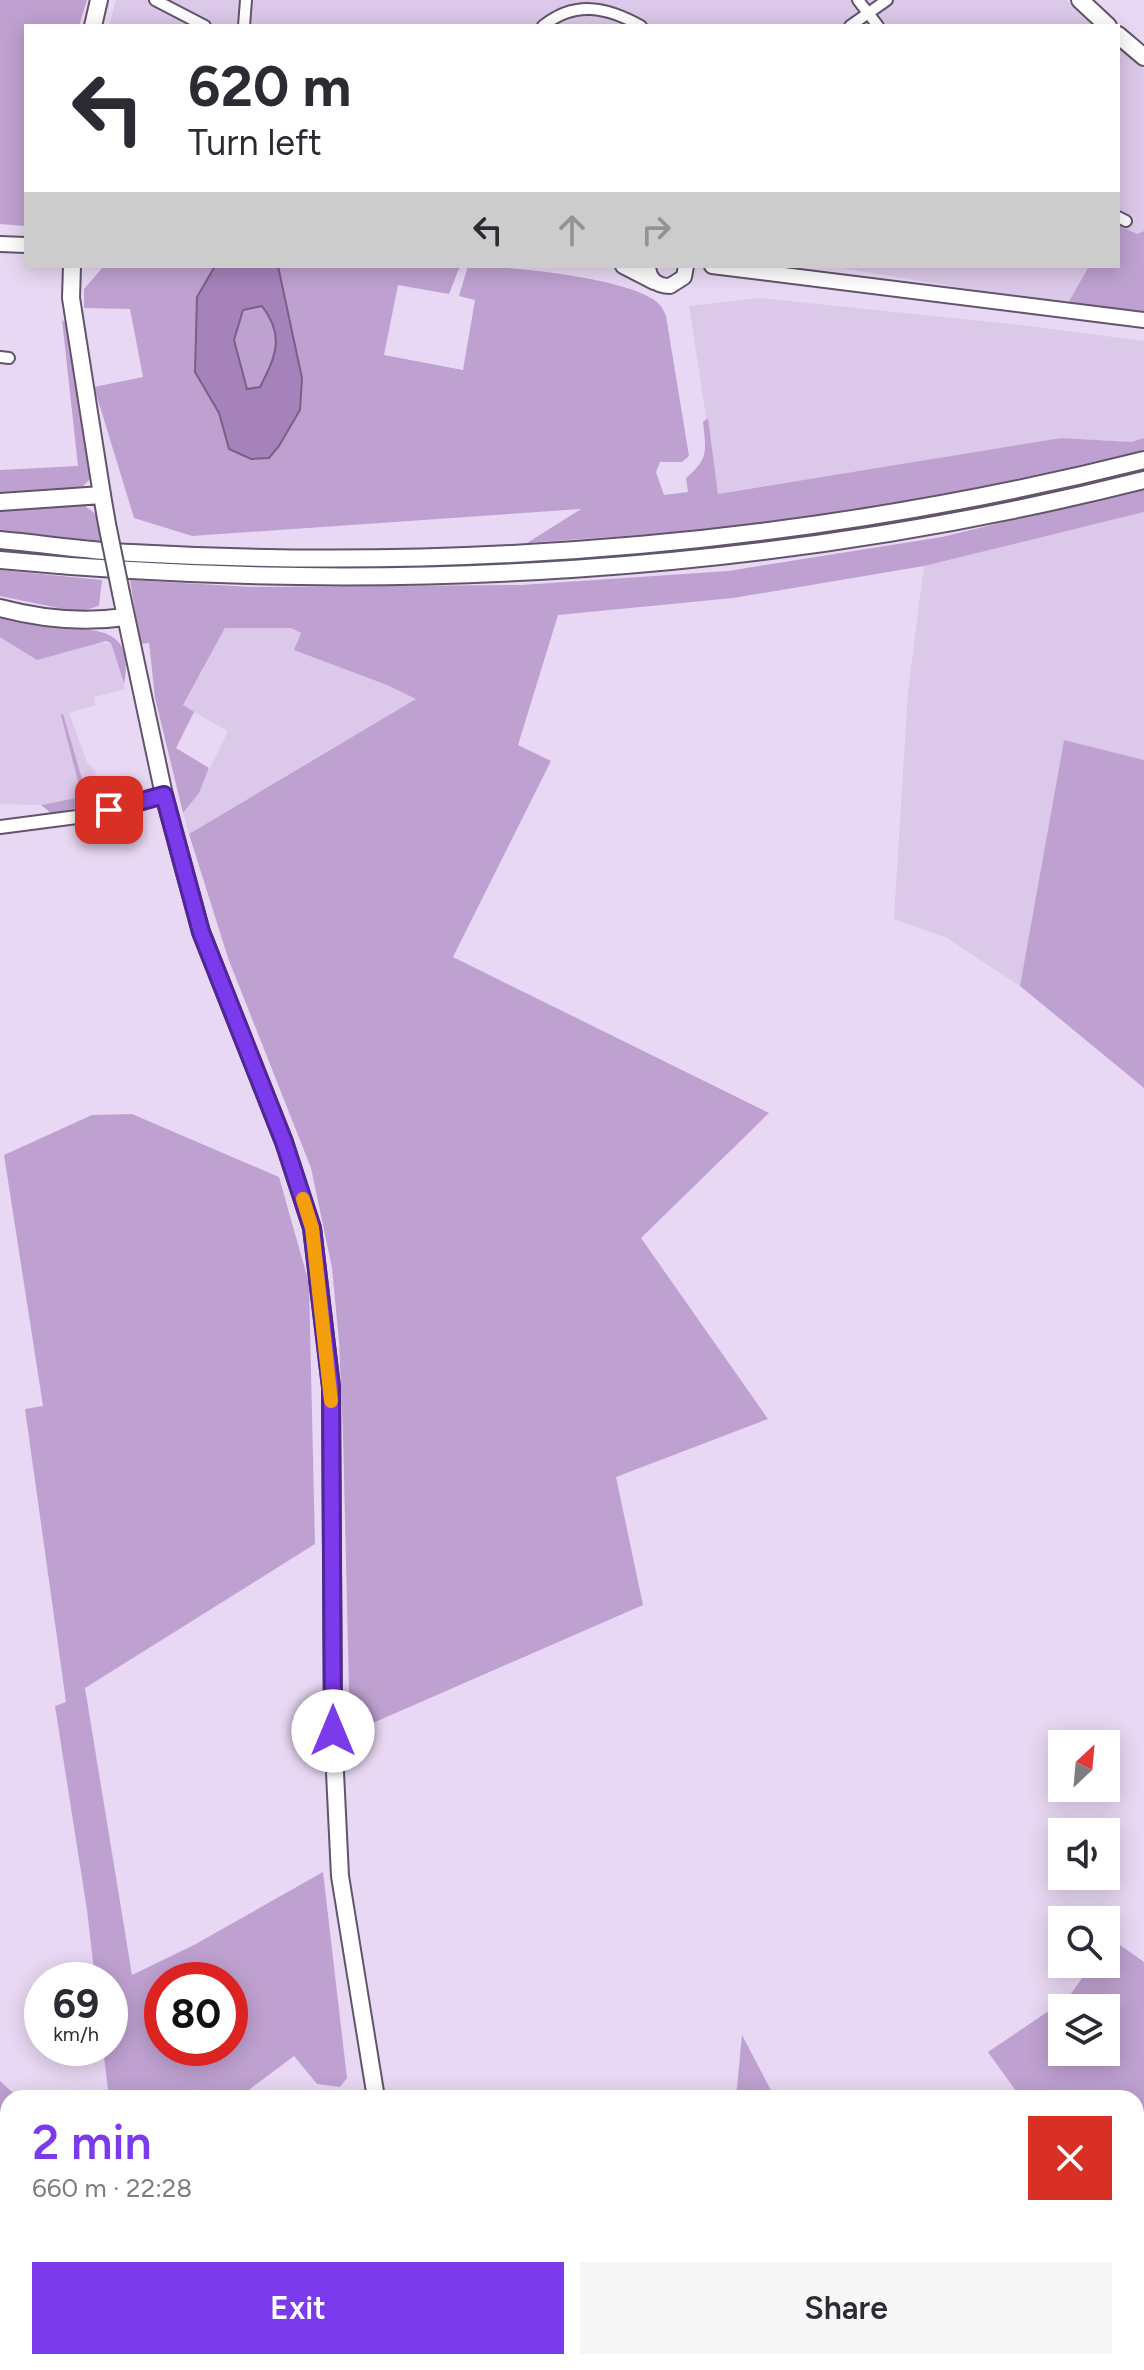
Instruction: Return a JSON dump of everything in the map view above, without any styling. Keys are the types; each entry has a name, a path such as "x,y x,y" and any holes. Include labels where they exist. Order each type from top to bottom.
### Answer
{"main road":[{"path":"93,24 99,0"},
{"path":"1080,0 1106,24"},
{"path":"1120,37 1144,57"},
{"path":"0,244 24,245"},
{"path":"72,268 71,298 107,524 164,795 201,932 284,1142 312,1228 331,1387 333,1731 340,1876 375,2090"},
{"path":"627,268 654,282 670,286 685,272"},
{"path":"648,268 654,282"},
{"path":"728,268 1144,320"},
{"path":"0,540 131,553 289,557 457,557 546,553 680,542 818,524 954,501 1144,460"},
{"path":"0,560 105,569 322,578 543,571 681,559 828,541 964,519 1144,480"},
{"path":"0,502 102,495"},
{"path":"0,608 21,614 83,621 125,617"}],"street":[{"path":"155,0 201,24"},
{"path":"244,24 246,0"},
{"path":"858,0 876,24"},
{"path":"852,24 887,0"},
{"path":"545,24 555,16 582,7 611,11 637,24"},
{"path":"0,827 87,815 164,795"}],"shaded area":[{"path":"0,0 87,0 80,24 24,24 24,226 0,224"},
{"path":"116,0 1066,0 1092,24 110,24"},
{"path":"1120,48 1144,69 1144,231 1137,234 1120,226"},
{"path":"1120,226 1137,234 1144,231 1144,312 1067,305 1088,268 1120,268"},
{"path":"102,268 459,268 449,294 398,285 384,355 463,370 475,300 459,296 467,268 510,268 569,275 625,288 660,305 666,316 689,456 682,462 660,462 656,472 664,495 688,492 686,478 702,459 705,440 703,422 708,418 718,494 1061,438 1131,442 1144,438 1144,450 918,499 781,521 685,531 527,543 581,509 192,536 134,518 94,387 143,377 130,309 84,308 84,289"},
{"path":"214,268 278,268 302,378 300,410 269,458 251,459 229,449 219,413 195,372 197,297","holes":["262,306 274,327 274,356 260,387 247,389 234,340 243,310"]},
{"path":"841,268 1088,268 1067,305"},
{"path":"760,298 1144,341 1144,438 1131,442 1061,438 718,494 689,306"},
{"path":"62,320 68,325 92,477 80,489 0,494 0,470 78,466"},
{"path":"1144,488 1144,512 924,566 733,598 558,615 518,745 551,761 453,957 769,1113 641,1238 768,1419 616,1477 643,1605 350,1733 343,1435 332,1268 311,1168 228,958 189,834 416,699 294,650 301,633 291,628 225,628 183,705 194,712 176,748 209,768 199,793 183,813 155,698 149,643 140,644 130,580 252,587 521,585 728,571 942,537"},
{"path":"84,505 98,516 102,541 0,531 0,507"},
{"path":"1144,512 1144,760 1064,740 1020,986 947,938 894,919 908,691 924,566"},
{"path":"0,570 102,580 99,606 78,612 0,596"},
{"path":"0,617 105,633 116,639 123,649 126,663 124,684 111,643 106,641 37,660 0,637"},
{"path":"225,628 291,628 301,633 295,650 417,699 189,834 183,813 196,797 228,731 183,706"},
{"path":"0,637 111,643 125,689 94,697 96,705 69,713 87,762 95,771 99,793 44,805 0,804"},
{"path":"63,714 87,796 84,806 52,814 41,805 82,797"},
{"path":"1064,740 1144,760 1144,1088 1020,986"},
{"path":"132,1114 279,1177 309,1283 315,1544 85,1688 132,1975 144,1969 144,2066 248,2066 248,1962 159,1962 323,1872 347,2078 340,2087 317,2084 294,2056 249,2090 108,2090 105,2066 128,2066 128,1962 93,1962 55,1706 66,1702 25,1409 43,1406 4,1155 92,1115"},
{"path":"1120,1945 1144,1962 1144,2090 1015,2090 988,2052 1048,2012 1048,2066 1120,2066 1120,1994 1071,1994 1082,1978 1120,1978"},
{"path":"742,2035 771,2090 737,2090"},
{"path":"0,2081 10,2090 0,2090"}],"slow traffic":[{"path":"303,1199 312,1228 331,1401"}],"route":[{"path":"109,810 164,795 201,932 284,1142 312,1228 331,1387 333,1731"}]}
